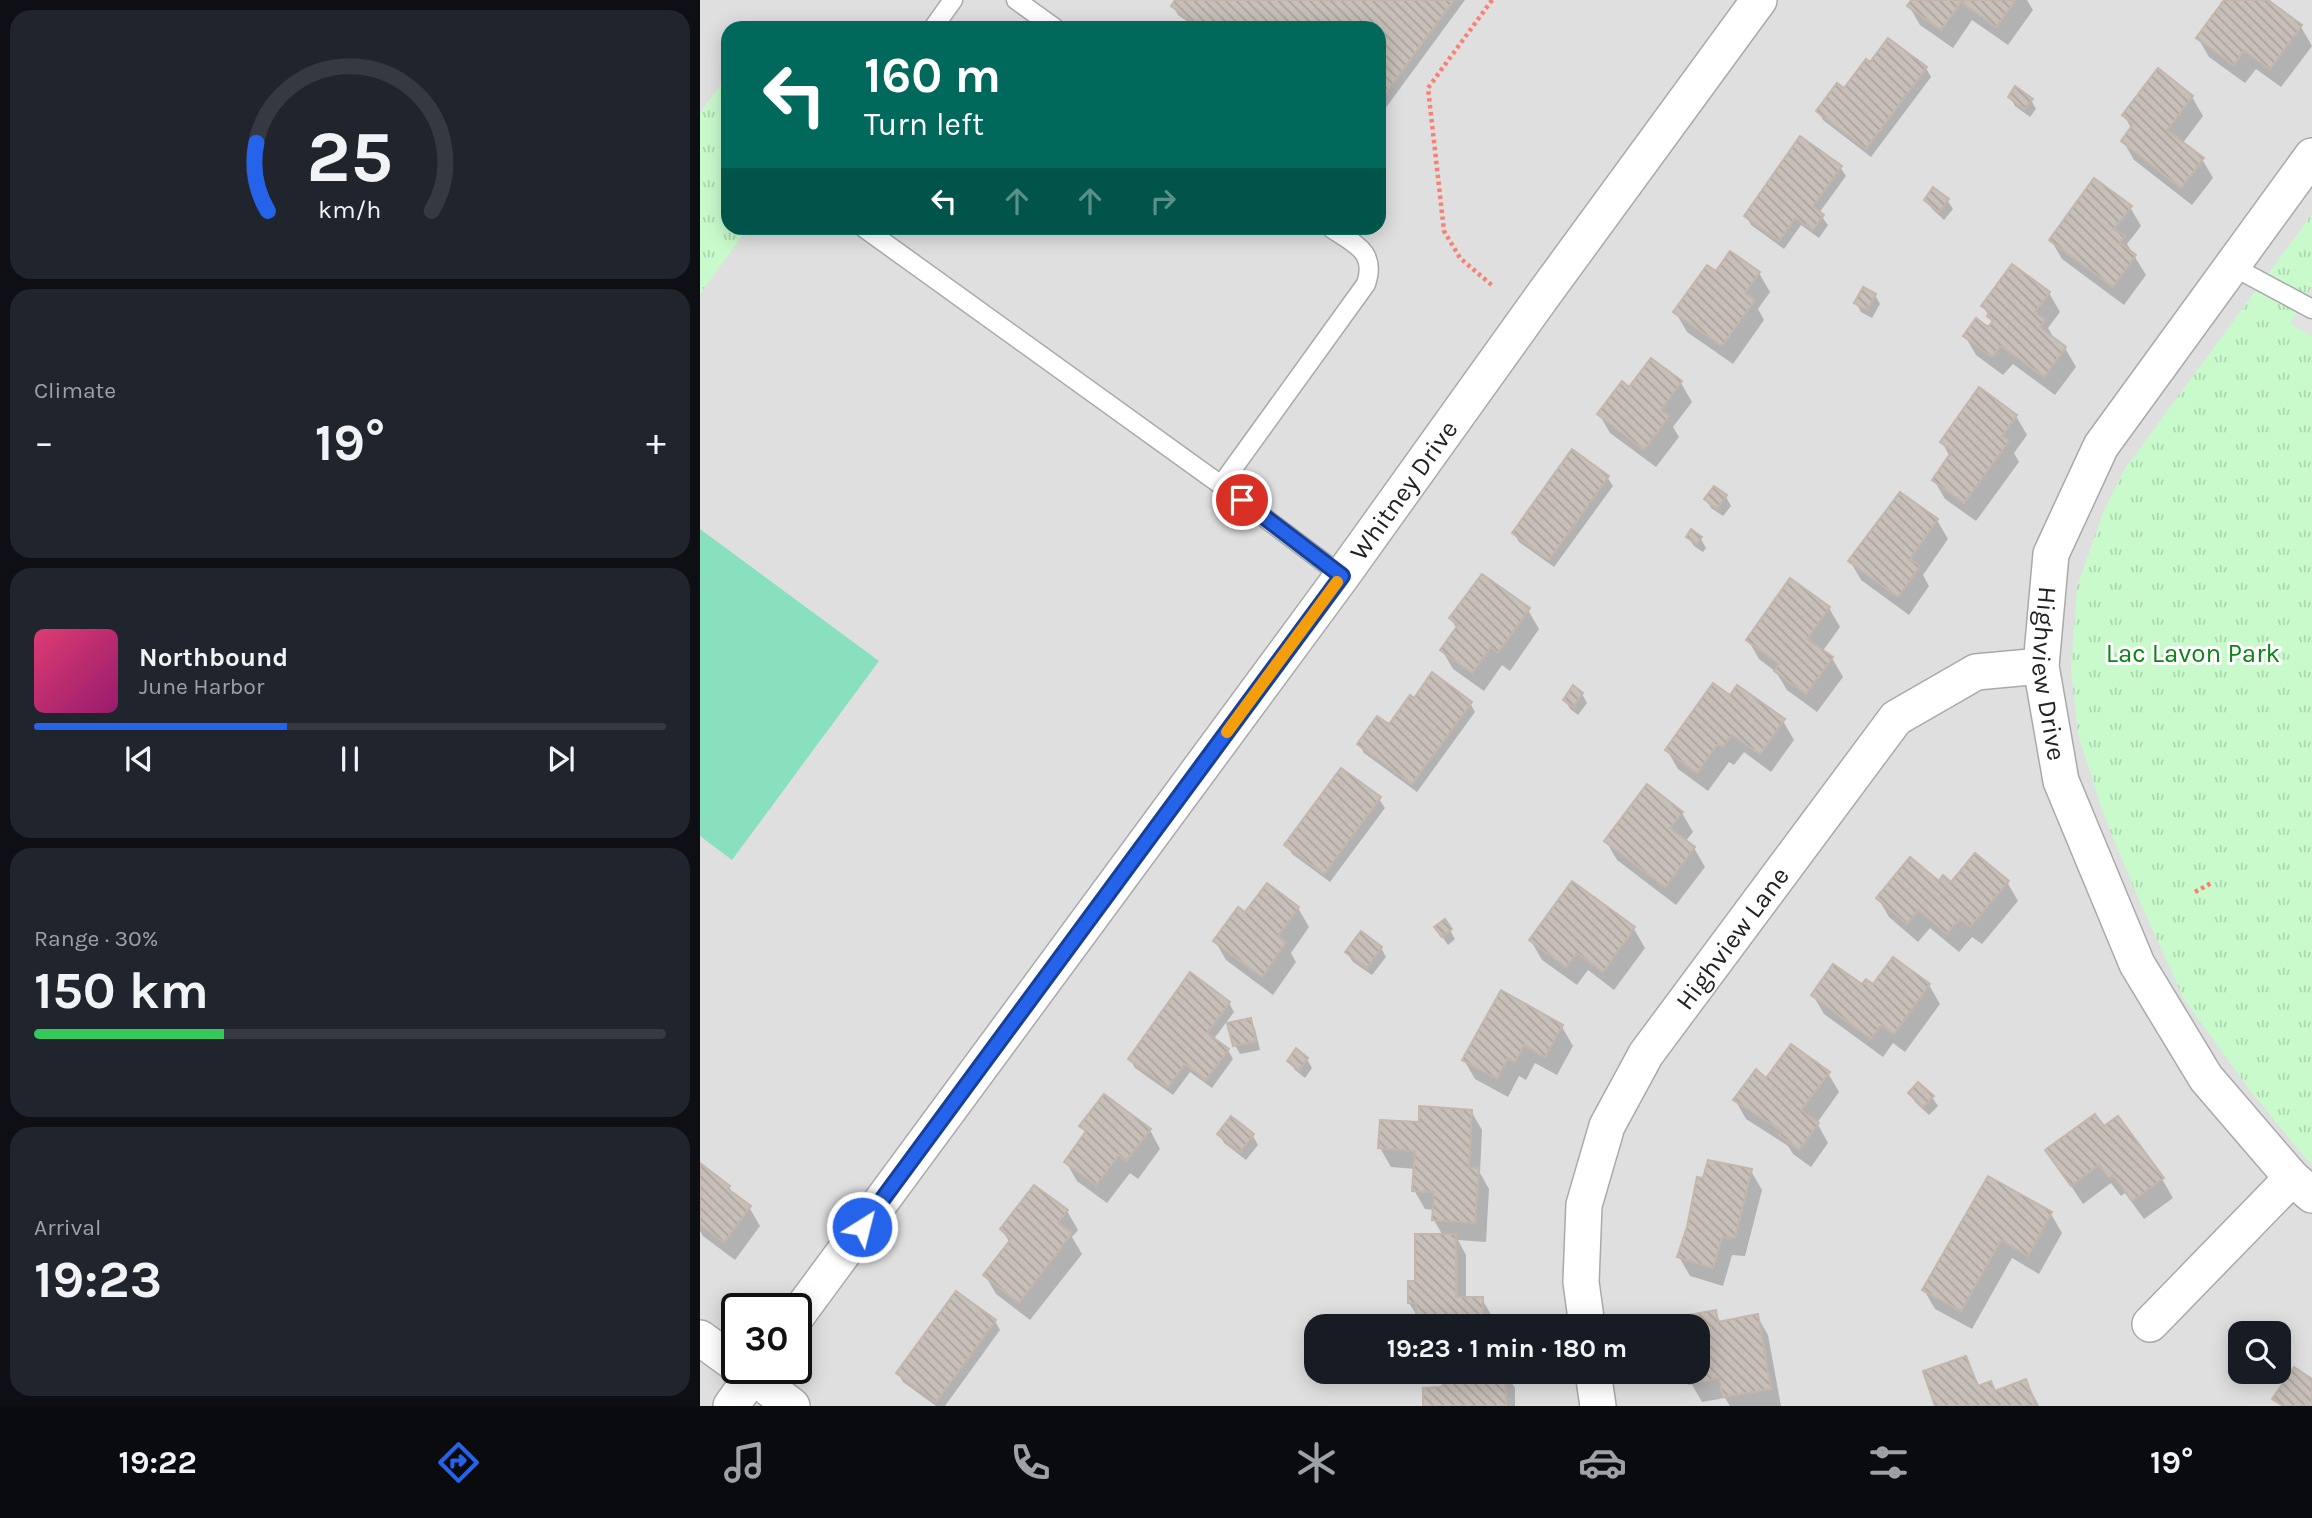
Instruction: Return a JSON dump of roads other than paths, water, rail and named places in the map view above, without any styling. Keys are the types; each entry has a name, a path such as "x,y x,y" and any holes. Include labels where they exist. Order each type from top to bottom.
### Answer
{"street":[{"name":"Whitney Drive","path":"812,1295 1342,576 1759,0"},
{"name":"Highview Drive","path":"2302,1187 2206,1078 2137,964 2061,781 2041,666 2050,554 2101,446 2312,156"},
{"name":"Highview Lane","path":"1585,1314 1581,1282 1584,1205 1606,1126 1646,1054 1896,718 1976,671 2041,666"},
{"path":"2150,1324 2302,1187"},
{"path":"700,1338 721,1352"},
{"path":"730,1406 740,1384"},
{"path":"764,1384 792,1406"},
{"path":"1595,1384 1598,1406"}],"lane":[{"path":"938,21 953,0"},
{"path":"1016,0 1045,21"},
{"path":"874,235 1221,485 1342,576"},
{"path":"1221,485 1366,284 1371,269 1366,253 1341,235"},
{"path":"2232,266 2312,309"}],"park label":[{"name":"Lac Lavon Park","path":"2193,653"}]}
